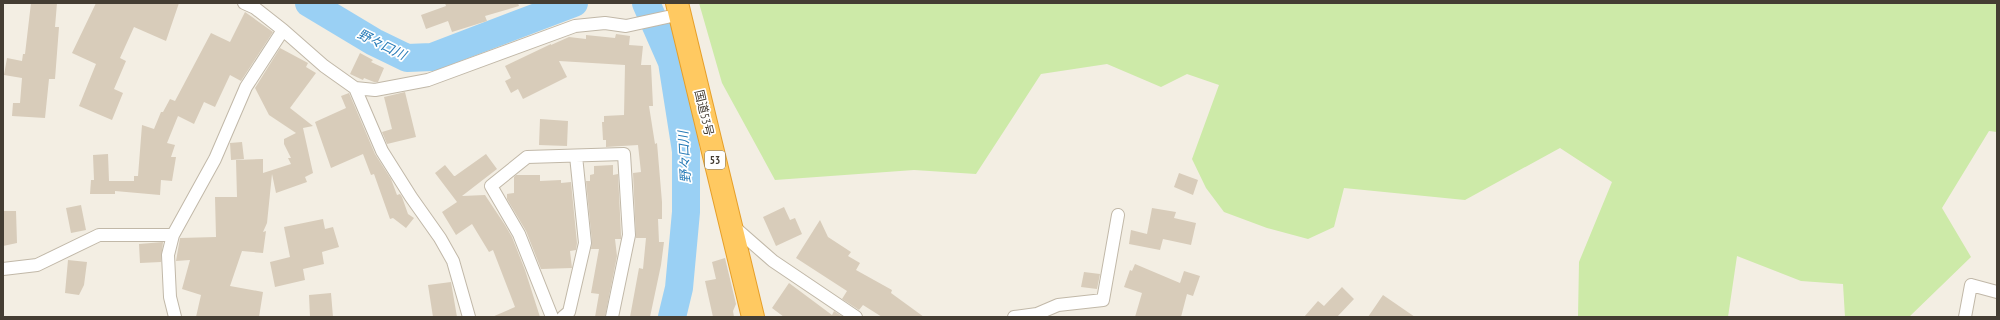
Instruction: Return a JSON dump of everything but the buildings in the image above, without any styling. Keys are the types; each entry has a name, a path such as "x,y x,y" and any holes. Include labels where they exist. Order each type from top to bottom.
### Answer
{"highway":[{"name":"国道53号","path":"674,11 731,224 753,317"}],"street":[{"path":"244,3 255,8 324,66 355,88 376,90 428,80 575,26 594,23 626,26 674,11"},
{"path":"174,317 170,296 168,255 173,235 215,159 246,87 283,30"},
{"path":"355,88 382,151 411,197 440,238 453,261 469,317"},
{"path":"552,317 519,234 491,186 528,157 624,154 629,235 612,317"},
{"path":"562,317 569,312 585,243 576,156"},
{"path":"1014,317 1037,314 1058,305 1103,300 1118,215"},
{"path":"731,224 773,261 856,317"},
{"path":"3,269 37,265 99,235 173,235"},
{"path":"1965,317 1971,286 1997,292"}],"green space":[{"path":"699,3 1997,3 1997,132 1989,131 1942,208 1971,257 1909,317 1845,317 1843,284 1801,281 1737,256 1728,317 1578,317 1579,262 1612,182 1560,148 1465,200 1344,188 1334,227 1308,239 1267,228 1224,212 1206,188 1192,159 1219,85 1187,74 1161,87 1107,64 1041,74 976,174 914,170 775,180 722,83"}],"waterway":[{"name":"野々口川","path":"309,3 374,42 407,58 432,57 574,3"},
{"name":"野々口川","path":"646,3 672,62 686,151 686,212 679,288 672,317"}]}
